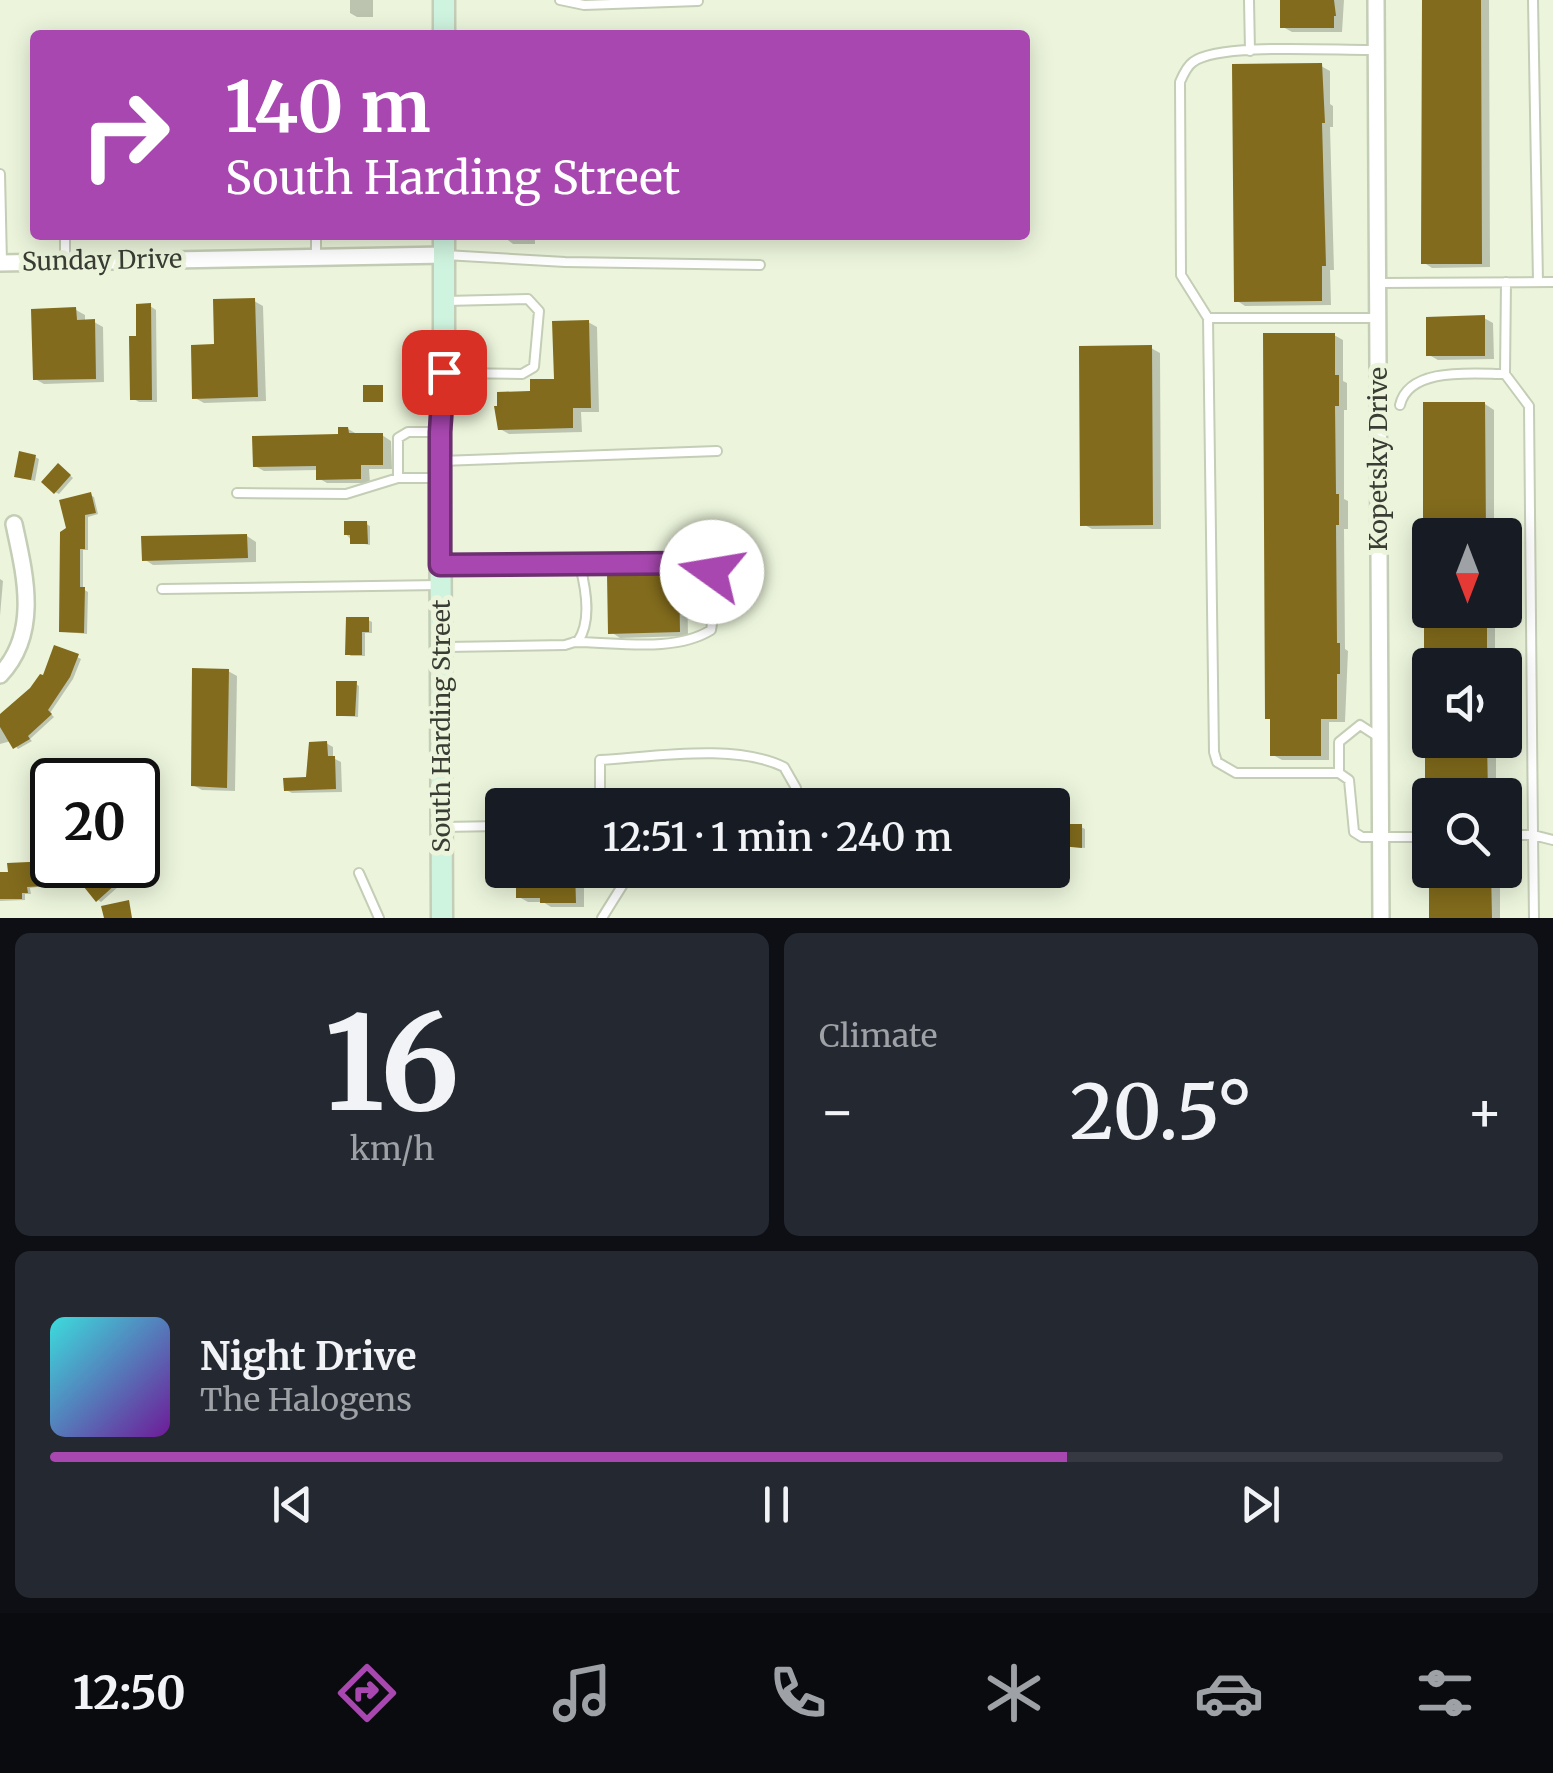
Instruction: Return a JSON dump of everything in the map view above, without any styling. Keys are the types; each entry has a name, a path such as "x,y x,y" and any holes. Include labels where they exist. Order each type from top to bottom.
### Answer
{"street":[{"path":"444,0 444,30"},
{"name":"Kopetsky Drive","path":"1376,0 1381,918"},
{"name":"Sunday Drive","path":"1,263 316,255 445,245"},
{"name":"South Harding Street","path":"442,918 440,432 445,245"},
{"path":"0,676 12,663 27,611 14,524"}],"lane":[{"path":"560,0 584,5 698,2"},
{"path":"1249,0 1250,51"},
{"path":"1533,0 1538,282"},
{"path":"1376,50 1250,51 1208,55 1190,63 1180,82 1180,275 1208,318 1217,762 1236,772 1339,774 1349,780 1354,832 1380,838 1412,837"},
{"path":"0,174 1,263"},
{"path":"65,240 65,261"},
{"path":"316,240 316,255"},
{"path":"445,245 565,262 760,264"},
{"path":"1506,282 1505,374 1529,406 1534,918"},
{"path":"1377,283 1553,282"},
{"path":"444,301 528,298 539,311 534,367 522,374 444,372"},
{"path":"1208,318 1378,318"},
{"path":"1400,406 1408,390 1433,376 1505,374"},
{"path":"398,478 398,438 408,432 440,432"},
{"path":"237,493 346,494 440,470 716,451"},
{"path":"162,589 580,566 708,563 715,590 714,611 711,630 697,638 673,642 441,647"},
{"path":"574,642 586,630 585,585 580,566"},
{"path":"1339,774 1339,742 1348,733 1360,726 1380,738"},
{"path":"600,788 600,760 700,755 753,756 784,767 796,788"},
{"path":"442,828 485,827"},
{"path":"1522,835 1553,840"},
{"path":"359,873 379,918"},
{"path":"602,918 618,888"}],"building":[{"path":"1280,0 1334,0 1334,28 1280,28"},
{"path":"1422,0 1481,0 1482,264 1421,264"},
{"path":"1322,63 1326,266 1322,266 1322,301 1234,302 1232,64"},
{"path":"255,298 258,397 192,399 191,345 214,344 213,299"},
{"path":"151,303 152,400 130,400 129,336 136,336 136,304"},
{"path":"76,307 77,320 95,319 96,379 33,380 31,309"},
{"path":"1485,315 1485,356 1426,356 1426,317"},
{"path":"589,320 591,408 573,408 573,428 498,430 494,406 497,392 530,391 530,379 554,379 552,321"},
{"path":"1263,333 1335,333 1335,375 1339,375 1339,406 1335,406 1340,674 1337,719 1321,719 1321,756 1270,756 1270,719 1265,719"},
{"path":"1152,345 1153,525 1080,526 1079,346"},
{"path":"363,385 383,385 383,402 363,402"},
{"path":"1423,402 1485,402 1486,518 1423,518"},
{"path":"338,427 348,427 349,433 383,433 383,465 361,465 361,479 316,480 316,466 253,467 252,436 338,434"},
{"path":"19,451 36,455 31,480 14,477"},
{"path":"58,463 71,475 54,494 41,482"},
{"path":"91,492 96,513 85,515 85,549 80,549 80,587 85,587 84,633 59,632 60,532 66,528 59,500"},
{"path":"344,521 367,521 368,544 350,544 350,535 344,535"},
{"path":"247,534 248,558 142,561 141,536"},
{"path":"679,572 680,632 608,634 607,574"},
{"path":"346,617 369,617 369,632 362,632 362,655 345,655"},
{"path":"1424,628 1487,628 1487,648 1424,648"},
{"path":"54,645 79,654 70,677 48,710 52,714 28,736 30,739 13,749 0,727 0,714 43,675"},
{"path":"192,668 229,669 227,788 191,786"},
{"path":"336,681 357,681 355,716 336,716"},
{"path":"327,741 328,756 335,756 336,789 284,791 283,778 306,777 309,742"},
{"path":"1425,758 1487,758 1488,778 1425,778"},
{"path":"1070,824 1082,824 1082,848 1070,847"},
{"path":"30,862 30,887 28,893 22,893 22,899 0,899 0,872 8,872 7,863"},
{"path":"85,888 112,888 96,902"},
{"path":"516,888 576,888 576,903 516,898"},
{"path":"1429,888 1491,888 1492,918 1429,918"},
{"path":"129,900 132,918 104,918 101,906"}],"route":[{"path":"444,372 440,565 580,566 687,561 708,563 712,572"}]}
